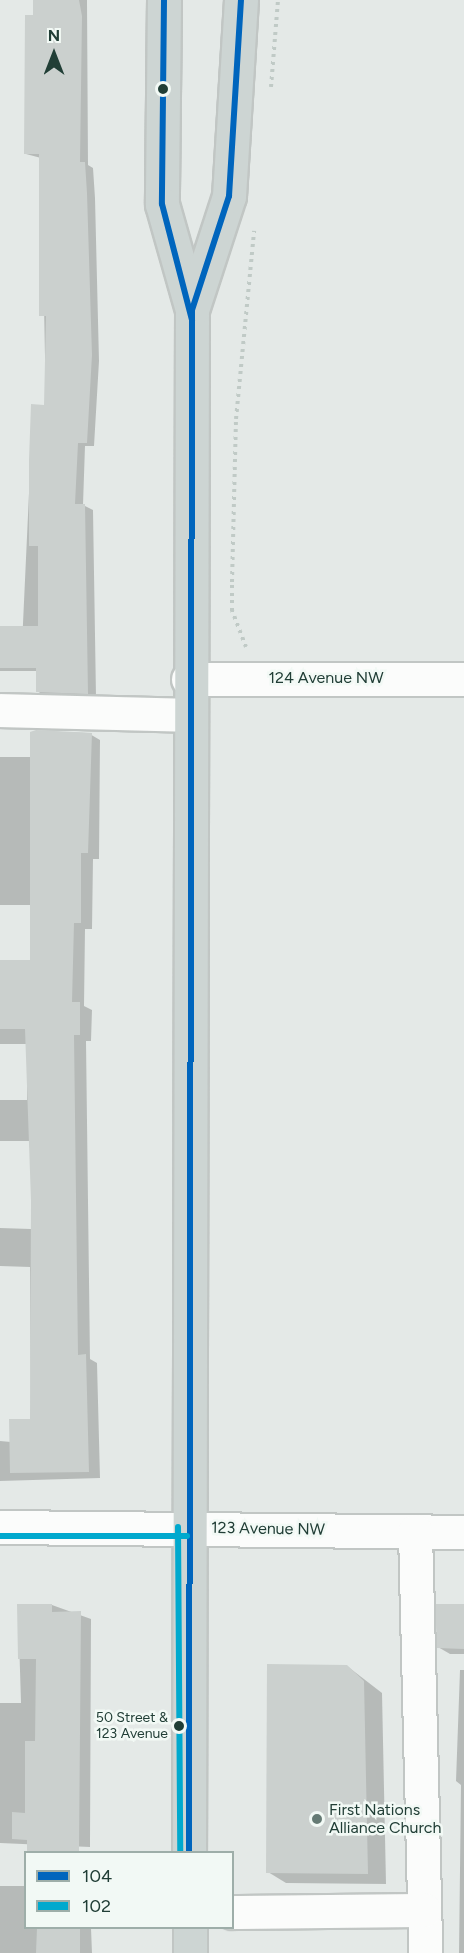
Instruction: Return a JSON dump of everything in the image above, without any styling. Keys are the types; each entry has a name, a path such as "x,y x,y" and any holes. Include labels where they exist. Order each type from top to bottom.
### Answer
{"main road":[{"path":"164,0 162,204 192,310 188,679 189,1851"},
{"path":"192,310 229,196 240,0"},
{"path":"190,1929 190,1953"}],"street":[{"name":"124 Avenue NW","path":"188,679 464,679"},
{"path":"0,710 188,715"},
{"name":"123 Avenue NW","path":"0,1527 187,1527 464,1532"},
{"path":"415,1531 425,1953"},
{"path":"234,1912 424,1910"}],"path":[{"path":"270,98 278,0"},
{"path":"246,678 246,635 232,611 232,582 236,419 255,228"}],"building":[{"path":"33,0 79,0 82,16 80,162 85,162 87,193 92,355 87,443 78,443 75,504 85,504 88,694 36,692 36,668 0,668 0,626 38,626 38,546 29,546 29,460 31,404 44,405 46,316 39,316 39,154 24,154 25,15 33,15"},
{"path":"36,730 92,733 88,853 81,853 81,923 74,923 72,1002 80,1002 80,1035 74,1035 78,1355 86,1354 89,1472 10,1473 9,1419 30,1419 31,1201 25,1029 0,1029 0,960 30,960 30,732"},
{"path":"17,1604 52,1604 52,1612 81,1611 79,1851 27,1851 27,1840 12,1839 12,1812 25,1813 25,1741 35,1741 36,1659 18,1659"},
{"path":"435,1604 464,1604 464,1649 437,1648"},
{"name":"First Nations Alliance Church","path":"267,1664 347,1665 364,1681 368,1874 266,1873"},
{"path":"37,1929 80,1929 80,1953 36,1953"}],"transit line":[{"name":"104","path":"164,0 162,204 192,320"},
{"name":"104","path":"189,1851 192,310 229,196 241,0"},
{"name":"102","path":"178,1527 180,1851"},
{"name":"102","path":"0,1536 187,1536"}],"place":[{"name":"50 Street & 123 Avenue","path":"179,1726"},
{"name":"First Nations Alliance Church","path":"317,1819"}]}
